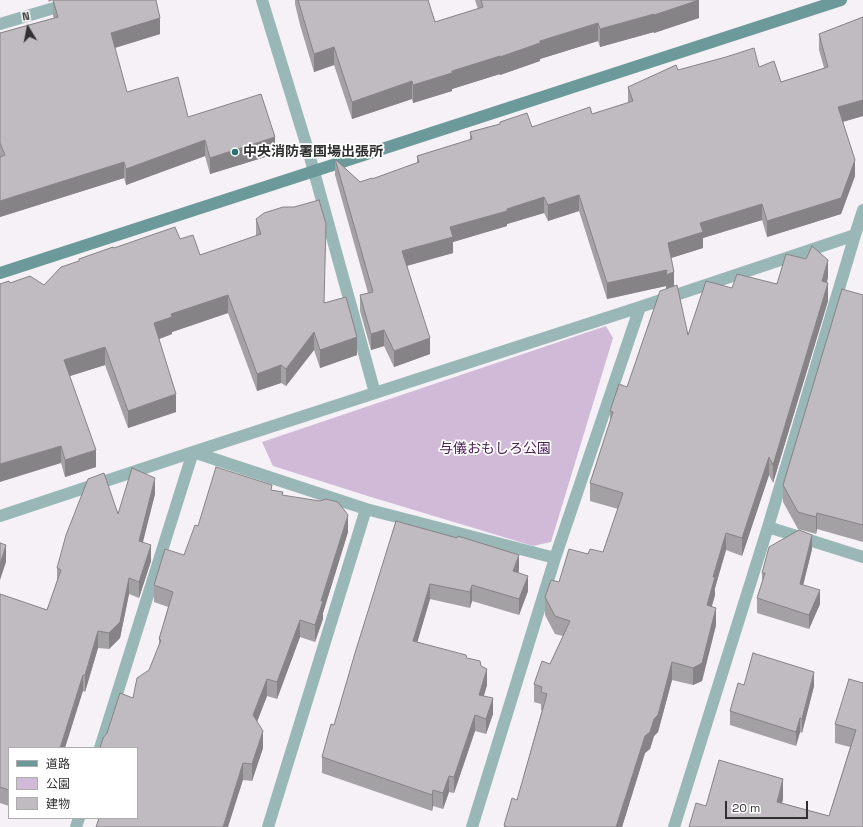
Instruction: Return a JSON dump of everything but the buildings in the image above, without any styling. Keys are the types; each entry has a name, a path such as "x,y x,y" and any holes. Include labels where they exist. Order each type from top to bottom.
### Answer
{"street":[{"path":"0,24 81,0"},
{"path":"262,0 308,150 376,393"},
{"path":"0,273 841,0"},
{"path":"674,827 768,527 863,210"},
{"path":"0,516 640,307 855,235"},
{"path":"472,827 555,558 640,307"},
{"path":"193,452 366,509 555,558"},
{"path":"100,747 193,452"},
{"path":"268,827 366,509"},
{"path":"768,527 863,557"}],"green space":[{"name":"与儀おもしろ公園","path":"606,326 613,338 551,542 533,546 273,466 262,442"}],"place":[{"name":"中央消防署国場出張所","path":"235,152"}]}
